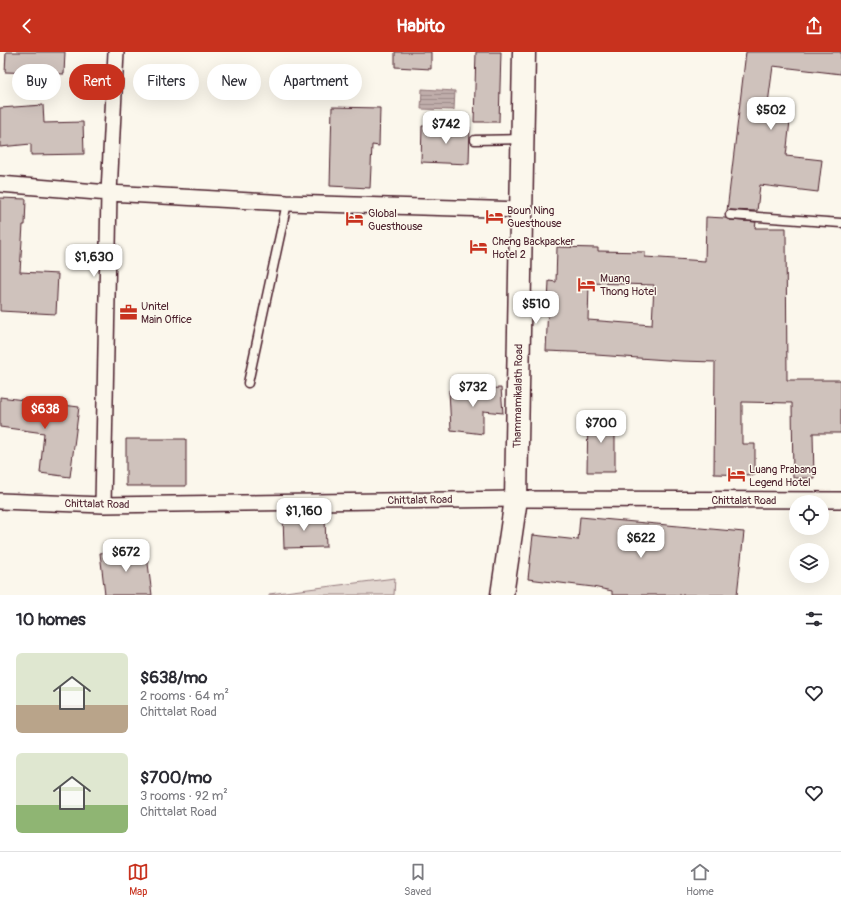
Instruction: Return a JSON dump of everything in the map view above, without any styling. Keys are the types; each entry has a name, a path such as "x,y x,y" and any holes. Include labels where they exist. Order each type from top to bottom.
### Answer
{"street":[{"path":"103,505 109,193 116,52"},
{"name":"Thammamikalath Road","path":"502,595 516,499 524,52"},
{"path":"0,184 109,193 287,203 520,210"},
{"name":"Chittalat Road","path":"0,501 103,505 516,499 841,500"}],"lane":[{"path":"475,140 522,139"},
{"path":"248,383 287,203"},
{"path":"730,215 841,223"}],"shaded area":[{"path":"422,89 455,91 454,110 421,109"},
{"path":"395,578 394,595 268,595 269,594"}],"building":[{"path":"6,52 65,52 64,74 61,74 61,64 12,64 12,72 5,72"},
{"path":"395,52 431,52 431,69 395,67"},
{"path":"476,52 501,52 499,122 474,122"},
{"path":"746,52 841,52 841,74 773,66 766,118 790,121 786,156 822,160 818,192 760,185 757,211 727,211"},
{"path":"43,105 44,123 83,122 84,154 31,155 31,144 0,147 0,108"},
{"path":"332,107 380,108 379,146 372,145 370,188 330,186"},
{"path":"422,126 470,127 469,164 421,162"},
{"path":"0,198 26,199 20,272 58,274 56,314 0,311"},
{"path":"706,217 756,222 755,228 786,228 787,380 841,380 841,433 813,433 814,478 793,478 792,403 742,402 742,444 755,444 755,475 714,474 715,362 596,355 596,353 546,351 549,281 556,282 557,247 598,248 598,251 645,252 645,257 705,261","holes":["589,283 654,285 652,325 588,320"]},
{"path":"501,388 503,413 483,411 483,434 451,430 449,390"},
{"path":"0,397 79,407 70,477 40,473 44,433 0,427"},
{"path":"588,416 615,416 615,472 587,472"},
{"path":"126,439 186,439 186,486 126,486"},
{"path":"283,517 325,517 326,547 284,548"},
{"path":"580,517 744,532 737,595 612,595 612,591 593,587 528,579 533,535 578,540"},
{"path":"146,548 152,595 105,595 100,553"}],"place":[{"name":"Boun Ning Guesthouse","path":"494,216"},
{"name":"Global Guesthouse","path":"355,219"},
{"name":"Cheng Backpacker Hotel 2","path":"479,247"},
{"name":"Muang Thong Hotel","path":"587,284"},
{"name":"Unitel Main Office","path":"128,312"},
{"name":"Luang Prabang Legend Hotel","path":"736,475"}]}
